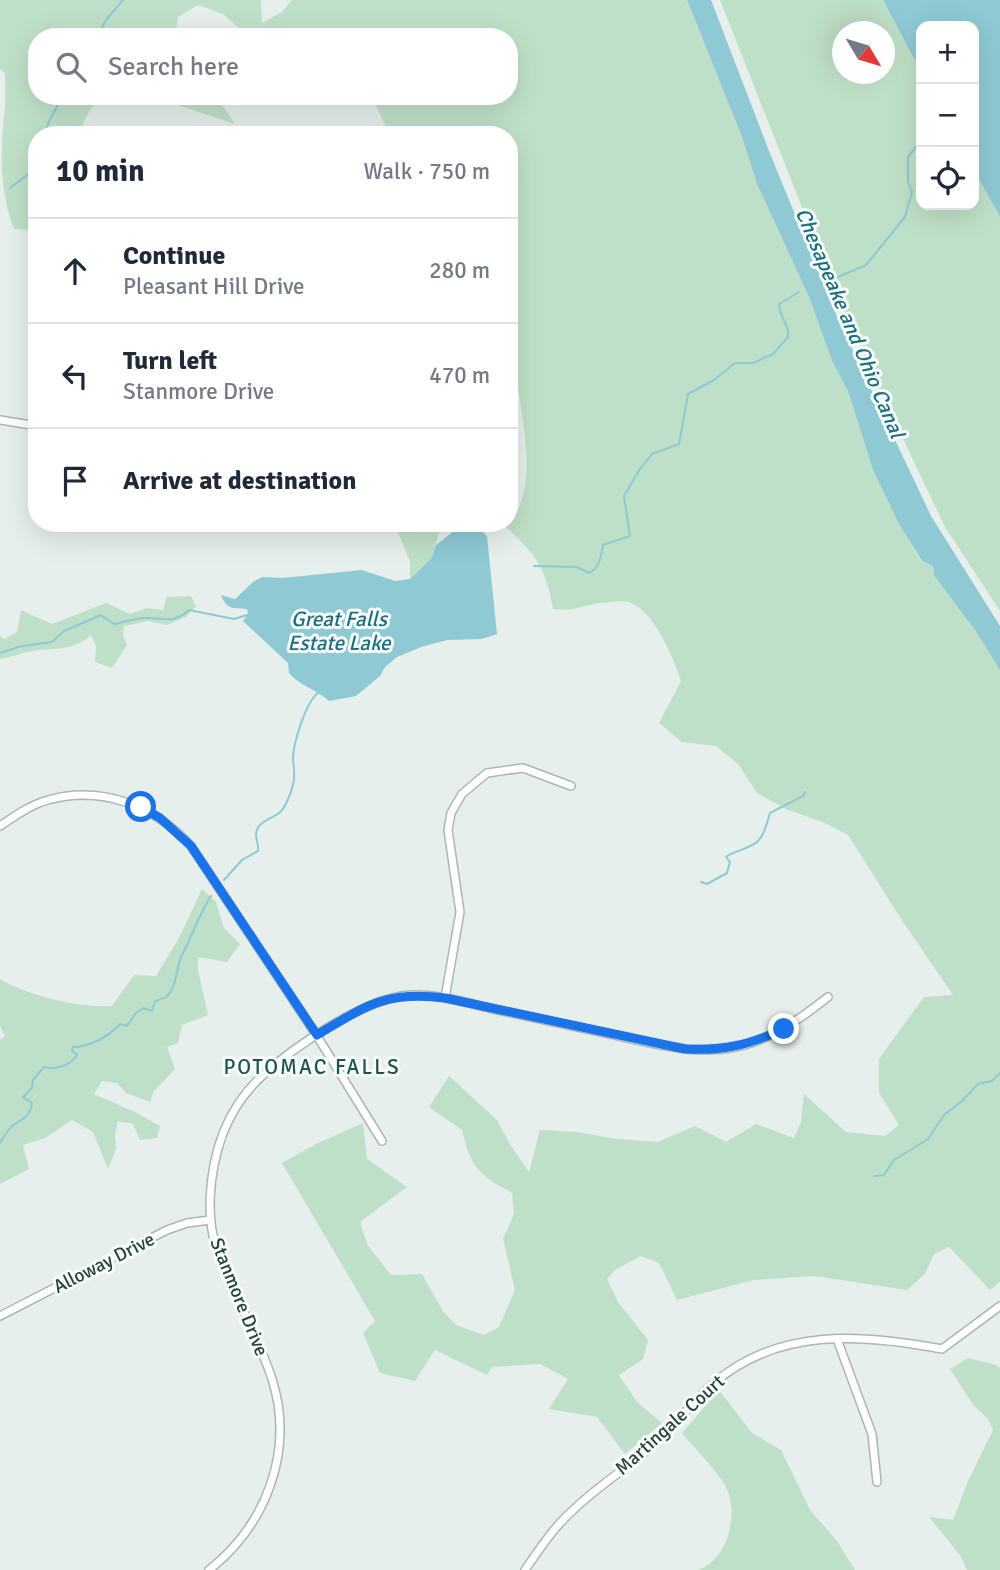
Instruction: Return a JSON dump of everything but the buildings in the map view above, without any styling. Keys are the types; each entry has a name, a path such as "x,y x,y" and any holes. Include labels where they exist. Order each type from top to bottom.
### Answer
{"street":[{"path":"0,419 28,424"},
{"path":"445,998 460,912 448,830 451,813 462,794 487,773 523,768 570,786"},
{"path":"0,826 24,810 48,800 78,796 122,800 160,818 191,846 317,1035 382,1141"},
{"name":"Stanmore Drive","path":"209,1570 239,1543 265,1501 278,1454 279,1414 272,1378 222,1262 210,1220 211,1173 219,1143 245,1094 263,1075 317,1035 360,1010 386,999 418,995 445,998 645,1042 685,1049 713,1050 754,1042 784,1029 828,997"},
{"name":"Alloway Drive","path":"0,1315 167,1230 187,1223 210,1220"},
{"name":"Martingale Court","path":"525,1570 544,1542 579,1504 652,1446 712,1385 752,1357 806,1340 879,1340 942,1349 1000,1306"},
{"path":"837,1339 872,1434 877,1482"}],"green space":[{"path":"0,0 261,0 262,23 282,12 292,0 687,0 742,137 757,184 809,297 832,361 848,391 873,470 899,524 921,561 933,566 935,575 1000,670 1000,1282 990,1290 949,1247 934,1254 925,1274 907,1290 814,1276 754,1280 677,1300 659,1263 641,1256 615,1270 607,1279 618,1302 648,1340 643,1359 619,1375 637,1402 662,1423 625,1454 597,1417 549,1409 568,1379 540,1364 492,1367 487,1375 435,1350 415,1381 380,1373 363,1333 375,1321 282,1163 363,1123 367,1159 407,1187 360,1222 368,1246 391,1275 422,1274 443,1311 456,1325 484,1335 499,1327 515,1290 503,1239 514,1214 512,1193 478,1169 469,1153 462,1130 429,1107 449,1076 497,1120 529,1172 540,1130 658,1142 695,1126 726,1142 756,1124 794,1138 801,1122 804,1094 846,1132 885,1136 899,1125 879,1093 879,1059 924,997 953,995 848,835 823,822 788,810 757,793 739,765 716,746 682,742 659,723 681,681 668,648 646,614 637,606 622,601 572,609 553,609 543,572 532,554 511,532 518,532 518,507 523,496 527,459 518,385 518,126 386,126 375,105 518,105 518,28 239,28 223,14 198,5 178,17 176,28 28,28 28,105 94,105 82,126 28,126 28,230 14,229 6,202 2,174 5,73 0,69"},
{"path":"720,0 883,0 894,21 832,21 832,84 895,84 895,23 916,63 916,210 979,210 979,179 1000,217 1000,611 945,527 867,363 826,268"},
{"path":"177,105 222,105 235,124"},
{"path":"398,532 439,532 431,559 410,579 410,561"},
{"path":"191,596 196,606 186,617 167,625 148,621 124,626 123,635 127,645 112,668 95,662 96,646 91,635 64,648 33,651 0,659 0,636 5,639 17,632 21,610 52,624 106,603 130,614 147,608 163,610 167,597"},
{"path":"202,889 216,902 224,928 240,944 227,962 198,957 198,970 208,1015 182,1025 178,1043 167,1047 175,1069 154,1091 150,1102 126,1093 117,1083 102,1081 94,1094 160,1126 157,1138 140,1140 133,1124 118,1121 116,1149 108,1169 93,1132 72,1120 45,1138 23,1145 29,1169 0,1184 0,1040 5,1036 0,1026 0,979 25,991 54,1000 112,1006 134,975 156,976 179,938"},
{"path":"968,1358 1000,1368 1000,1570 967,1570 960,1555 929,1517 953,1520 968,1481 993,1430 988,1419 974,1406 950,1369"},
{"path":"719,1390 752,1433 781,1450 810,1510 837,1541 855,1570 698,1570 708,1565 724,1546 731,1522 731,1509 725,1485 682,1433"}],"water":[{"name":"Chesapeake and Ohio Canal","path":"687,0 711,0 837,317 931,516 1000,626 1000,670 977,633 934,575 933,566 922,561 899,524 873,470 848,391 832,361 809,297 757,184 742,137"},
{"path":"883,0 1000,0 1000,217 979,179 979,21 916,21 916,63"},
{"name":"Great Falls Estate Lake","path":"453,532 483,532 487,536 497,634 482,639 447,640 397,657 356,696 329,701 298,681 289,673 288,663 243,621 248,614 247,609 231,607 221,595 235,599 254,581 263,577 282,578 362,570 395,581 410,579 431,559 436,545"}],"waterway":[{"path":"102,28 123,0"},
{"path":"48,126 58,105"},
{"path":"833,279 866,265 905,217 912,192 908,181 908,157 916,147"},
{"path":"10,188 28,174"},
{"path":"534,566 577,567 589,573 598,565 603,545 630,536 624,496 652,454 679,444 688,394 714,380 735,363 753,363 773,354 788,337 779,304 799,292"},
{"path":"0,653 22,646 52,642 64,631 101,615 114,624 143,618 174,619 189,610 234,619 247,615"},
{"path":"224,880 242,860 258,851 257,830 264,821 279,813 287,802 294,779 293,757 298,732 309,705 318,693"},
{"path":"701,882 707,884 727,873 730,862 726,857 758,841 770,813 803,796 805,792"},
{"path":"0,1143 6,1132 30,1111 32,1103 23,1097 32,1088 33,1080 44,1067 67,1064 77,1055 72,1051 73,1047 99,1040 120,1024 127,1026 135,1014 143,1008 152,1011 155,1001 170,993 182,955 211,896"},
{"path":"875,1176 884,1175 894,1160 928,1139 944,1115 978,1084 992,1081 1000,1073"}],"district":[{"name":"POTOMAC FALLS","path":"312,1067"}],"route":[{"path":"141,807 160,818 191,846 317,1035 360,1010 386,999 418,995 445,998 685,1049 733,1048 784,1029"}]}
